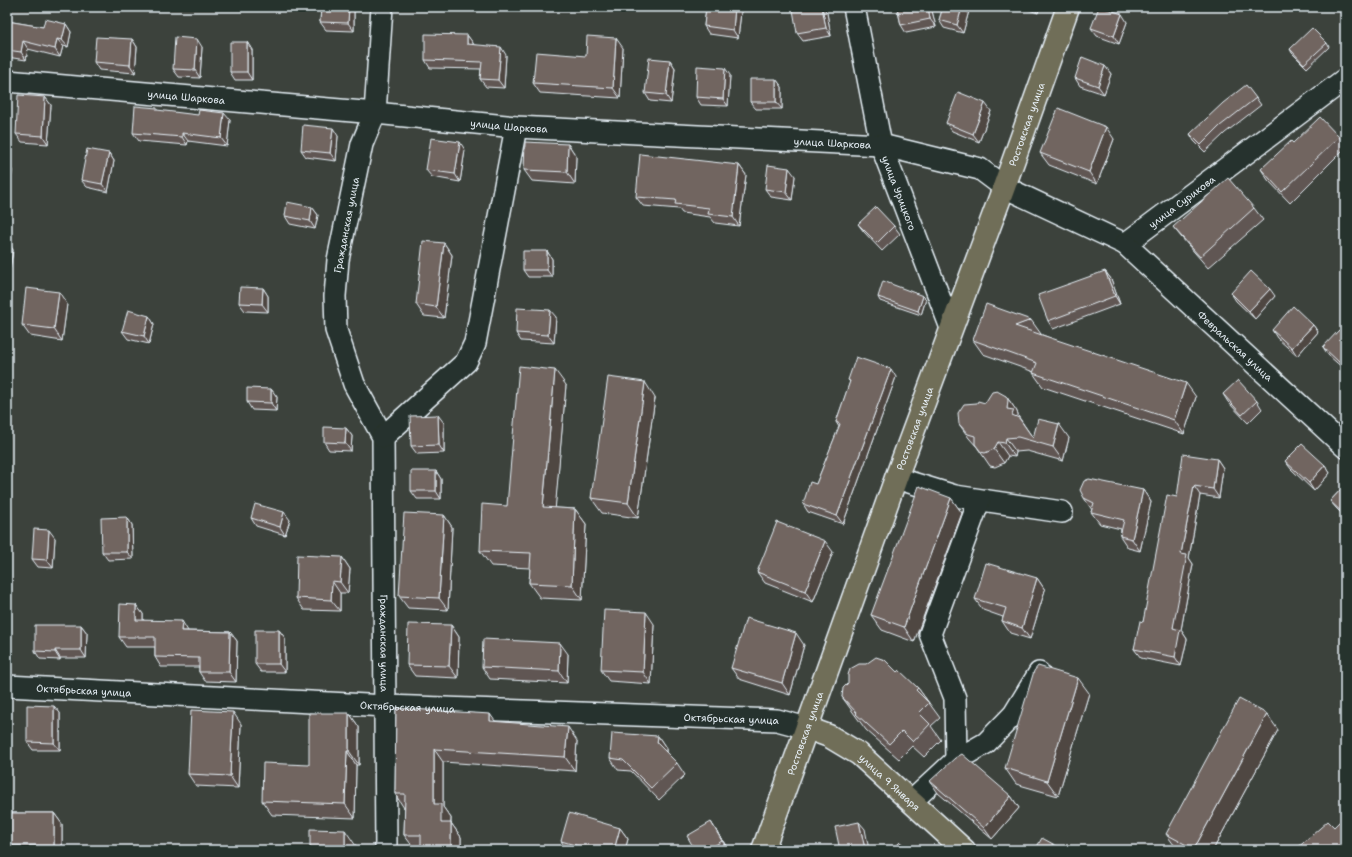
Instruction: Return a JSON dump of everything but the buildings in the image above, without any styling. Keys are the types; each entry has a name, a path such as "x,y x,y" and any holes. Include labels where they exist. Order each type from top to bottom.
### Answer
{"main road":[{"name":"Ростовская улица","path":"763,850 896,478 1004,187 1068,7"},
{"name":"улица 9 Января","path":"807,728 829,736 859,754 964,850"}],"street":[{"name":"Гражданская улица","path":"382,7 375,112 362,144 338,260 335,296 336,330 354,384 383,437 386,850"},
{"name":"улица Урицкого","path":"854,7 881,145 951,328"},
{"name":"улица Сурикова","path":"1125,244 1345,79"},
{"name":"улица Шаркова","path":"7,81 375,112 516,127 881,145 980,169 1004,187"},
{"path":"383,437 466,362 475,343 516,127"},
{"path":"1004,187 1125,244"},
{"name":"Февральская улица","path":"1125,244 1345,447"},
{"path":"896,478 955,496 979,501 1062,512"},
{"path":"956,760 955,698 930,634 979,501"},
{"path":"912,801 956,760 986,743 1014,714 1039,673"},
{"name":"Октябрьская улица","path":"7,686 386,706 777,720 807,728"}]}
